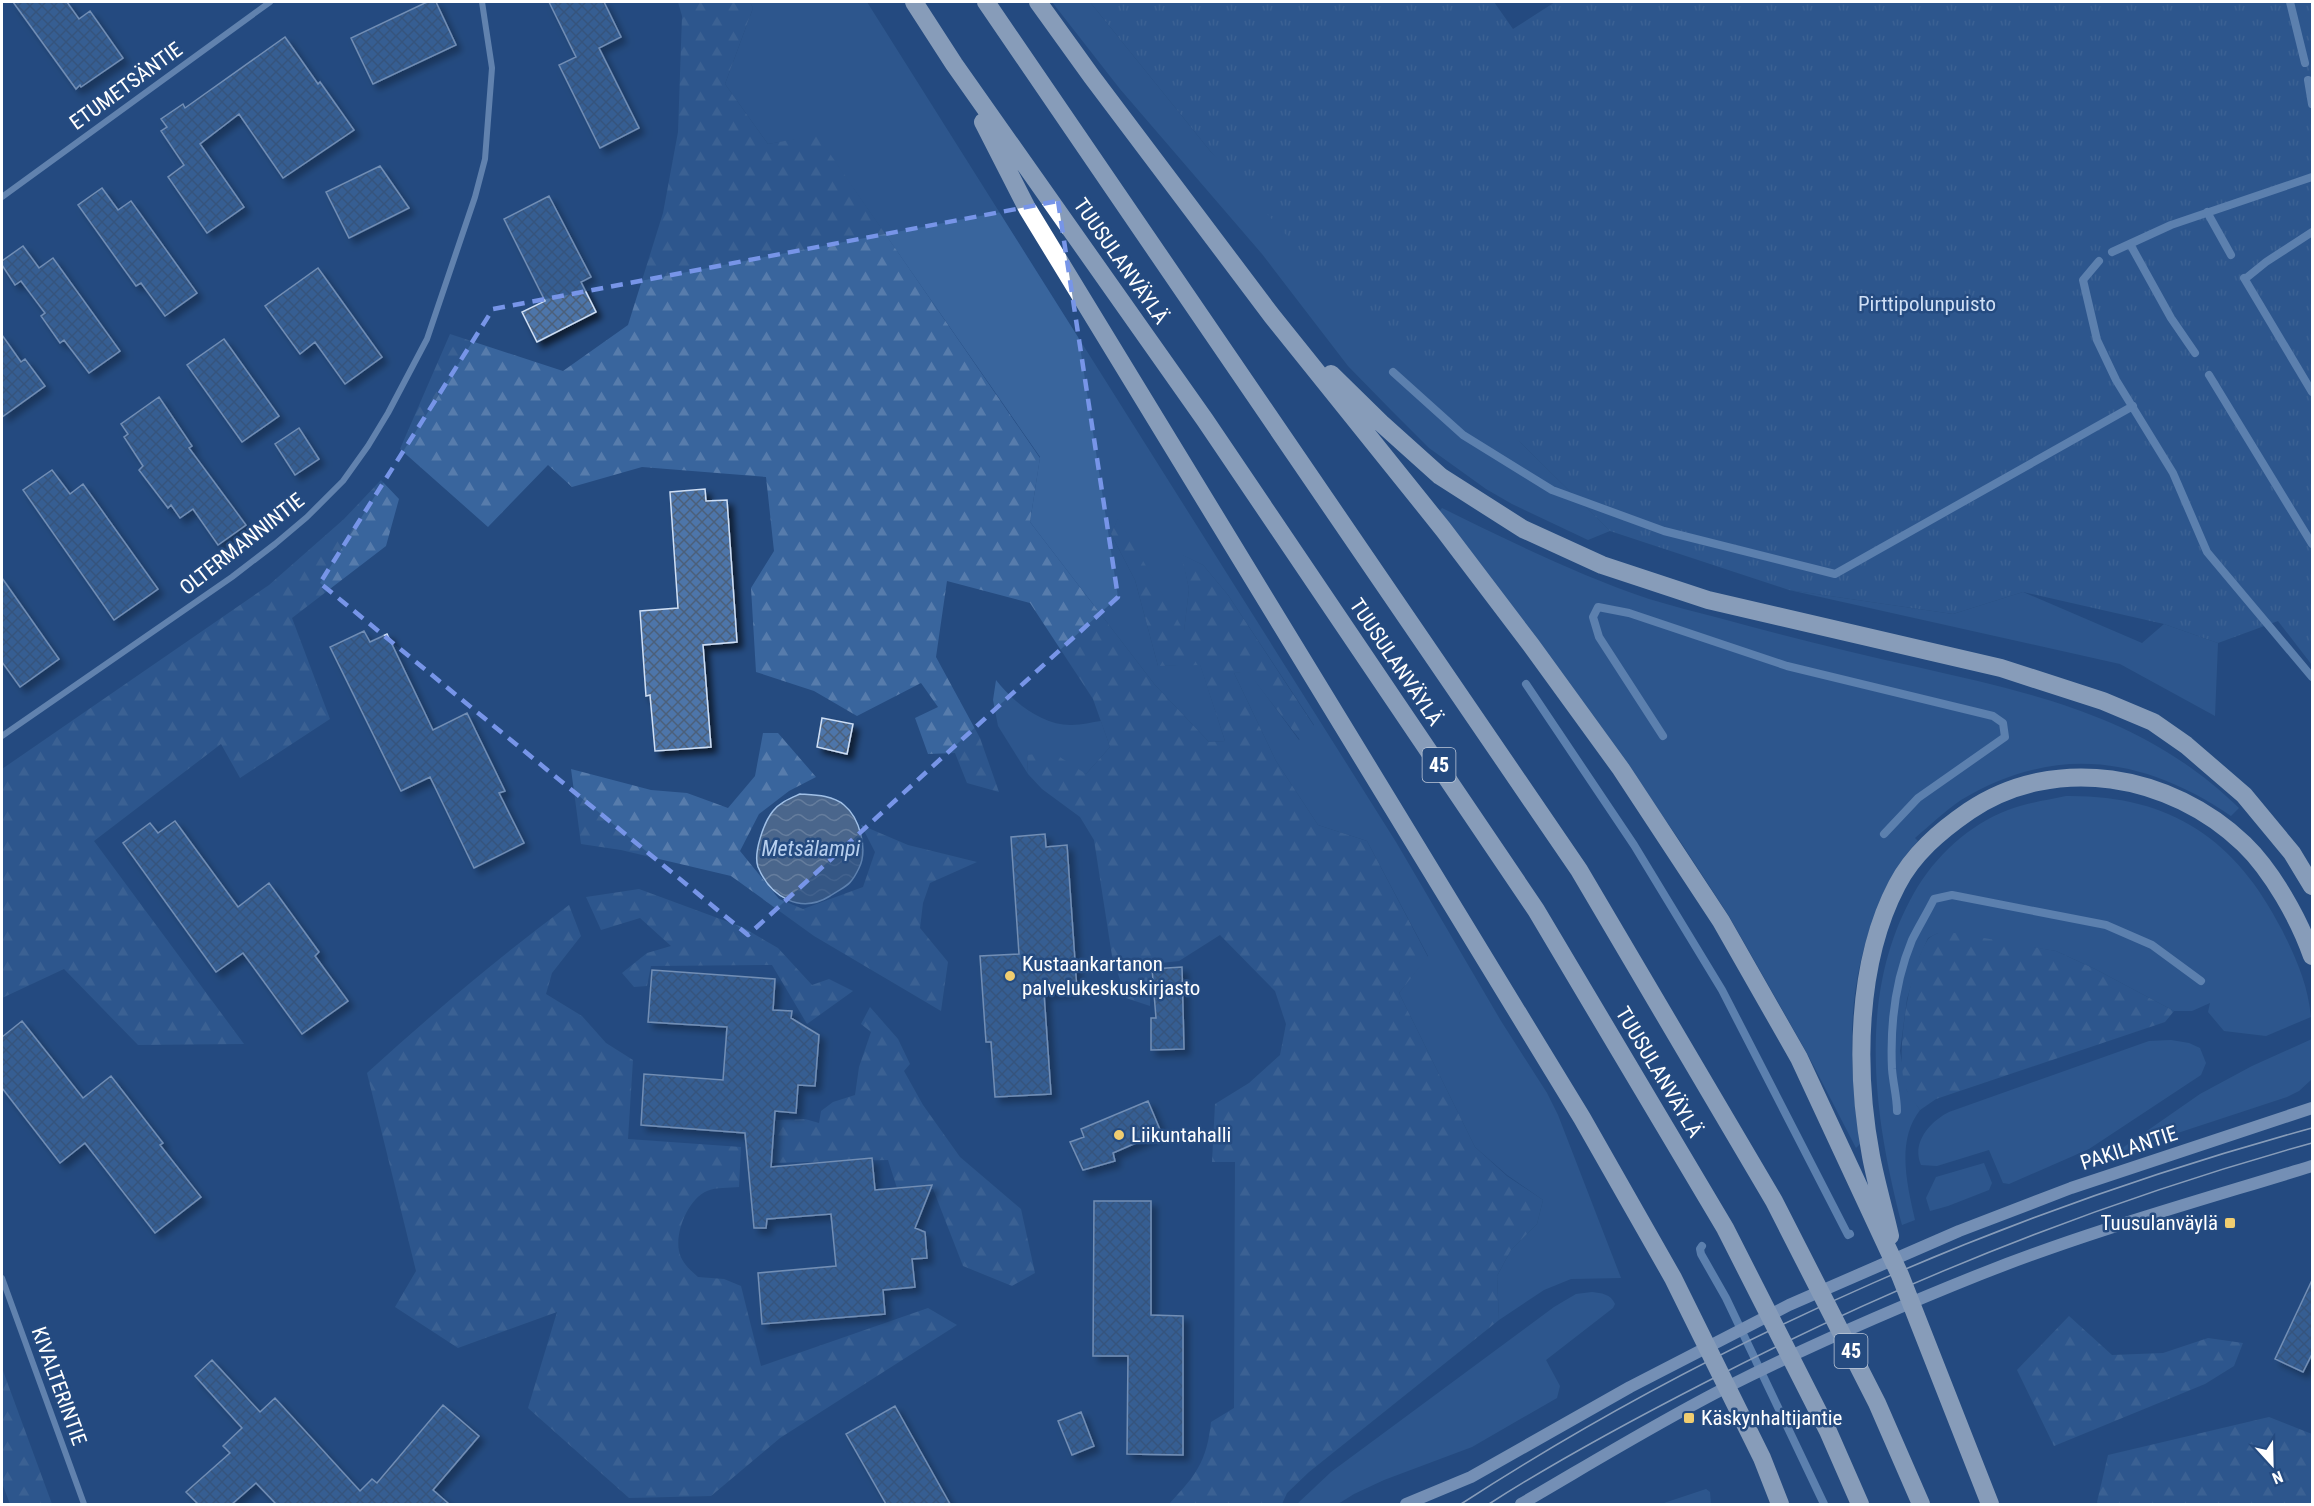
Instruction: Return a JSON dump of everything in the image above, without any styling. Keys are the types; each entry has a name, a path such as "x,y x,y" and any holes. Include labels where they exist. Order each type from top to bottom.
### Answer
{"highway":[{"name":"TUUSULANVÄYLÄ","path":"914,2 954,64 1205,420 1536,910 1725,1228 1828,1431 1860,1504"},
{"name":"TUUSULANVÄYLÄ","path":"986,2 1579,870 1774,1201 1877,1403 1921,1504"},
{"path":"1038,2 1272,316 1443,529 1517,627 1621,769 1721,921 1799,1058 1900,1275 1990,1504"},
{"path":"954,64 1027,208 1582,1118 1673,1278 1762,1458 1780,1504"},
{"path":"1272,316 1381,423 1440,476 1523,529 1602,565 1708,600 2001,668 2103,701 2153,722 2186,745 2244,795 2292,853 2313,886"},
{"path":"1900,1275 1871,1155 1863,1091 1862,1050 1866,980 1880,924 1897,885 1914,857 1947,826 1985,800 2024,786 2064,777 2096,777 2132,783 2167,793 2221,824 2246,845 2266,870 2313,956"}],"main road":[{"name":"PAKILANTIE","path":"1406,1504 1471,1477 1630,1387 1789,1305 1959,1232 2072,1188 2313,1107"},
{"path":"1521,1504 1728,1387 1809,1348 1980,1274 2101,1231 2313,1166"}],"street":[{"name":"ETUMETSÄNTIE","path":"2,197 270,2"},
{"name":"OLTERMANNINTIE","path":"2,736 232,577 275,544 307,517 343,481 368,446 427,339 485,159 492,68 482,2"},
{"name":"KIVALTERINTIE","path":"2,1278 84,1504"}],"highlighted area":[{"path":"1058,201 1118,597 748,935 320,583 493,309"}],"green space":[{"path":"678,2 750,2 753,8 725,84 768,144 817,135 1040,458 1030,522 1155,685 1209,742 1225,741 1200,665 1158,666 1135,580 1111,534 1118,518 1184,631 1189,589 1181,554 1203,565 1228,595 1314,726 1300,740 1248,672 1234,673 1276,761 1318,825 1367,841 1428,957 1399,993 1475,1147 1507,1176 1543,1200 1537,1224 1511,1250 1497,1276 1499,1320 1309,1472 1287,1493 1282,1504 1169,1504 1198,1468 1206,1448 1211,1422 1234,1408 1235,1162 1212,1162 1215,1104 1249,1083 1280,1055 1286,1024 1275,991 1220,935 1179,961 1151,964 1150,1006 1126,998 1112,956 1094,840 1080,817 1042,789 1028,774 1027,755 1052,752 1086,774 1110,747 1093,699 1030,603 947,581 936,657 980,738 999,792 967,783 955,753 928,754 915,718 938,707 921,683 857,716 814,691 756,672 751,588 774,551 766,477 642,467 572,487 548,465 488,527 400,449 450,334 563,371 628,325 663,213 678,132 682,16"},
{"path":"750,2 867,2 1396,842 1501,1021 1547,1093 1558,1115 1621,1278 1571,1279 1544,1290 1499,1320 1497,1276 1511,1250 1537,1224 1543,1200 1507,1175 1475,1147 1399,993 1428,956 1367,841 1318,825 1276,761 1234,673 1248,671 1299,740 1314,725 1228,595 1203,565 1182,555 1189,589 1184,632 1118,519 1111,534 1135,580 1158,666 1200,664 1225,741 1209,742 1155,685 1030,522 1040,457 817,136 768,144 725,84 753,8"},
{"path":"1052,2 1090,2 1211,152 1521,443 1610,531 1588,540 1486,489 1429,448 1348,366 1262,254 1120,89"},
{"name":"Pirttipolunpuisto","path":"1090,2 1494,2 1513,29 1555,2 2312,2 2312,665 2278,621 2218,643 2164,624 2023,592 1953,614 1789,590 1610,531 1521,443 1366,323 1211,152"},
{"path":"381,480 399,499 386,546 292,618 330,719 240,778 221,744 94,841 244,1044 138,1045 64,969 2,998 2,769 269,585 344,519"},
{"path":"1442,508 1570,568 1649,599 1818,644 2006,688 2088,714 2128,731 2166,752 2203,777 2239,808 2231,816 2165,780 2131,770 2098,764 2064,765 2030,770 1996,782 1961,800 1943,813 1915,838 1918,841 1896,870 1880,903 1860,962 1852,1022 1853,1082 1860,1144 1856,1148 1807,1053 1729,916 1627,764 1439,512"},
{"path":"1789,590 1953,614 2023,592 2142,643 2164,624 2218,643 2215,716 2120,664"},
{"path":"996,680 1020,704 1050,721 1079,725 1101,721 1110,747 1086,774 1027,755 1028,774 998,726 993,700"},
{"path":"763,733 778,733 816,777 789,791 759,814 740,851 779,899 803,909 863,887 875,852 861,825 908,845 977,862 930,883 923,903 920,928 948,962 941,1011 814,936 731,876 621,850 581,844 571,769 651,790 687,793 728,808 755,776"},
{"path":"2066,796 2103,798 2137,804 2168,814 2195,828 2220,847 2243,870 2282,930 2301,972 2311,1017 2266,1036 2224,1031 2208,1012 2210,1003 2192,1011 2174,1011 2056,951 1938,933 1928,938 1907,999 1900,1051 1907,1091 1920,1110 1908,1135 1906,1149 1907,1178 1915,1220 1902,1225 1884,1142 1878,1099 1876,1057 1877,1014 1884,973 1896,932 1922,879 1954,843 1980,824 2008,810"},
{"path":"639,889 742,927 778,948 812,985 829,979 853,991 807,1024 772,965 651,966 647,986 634,987 622,973 647,953 671,946 640,918 601,930 586,897"},
{"path":"569,905 581,936 552,973 546,994 582,1016 606,1043 633,1060 628,1139 741,1147 739,1187 714,1189 700,1195 684,1217 678,1243 682,1259 698,1277 724,1279 741,1286 761,1366 928,1308 957,1325 780,1438 711,1496 629,1498 528,1408 557,1312 458,1348 395,1307 416,1271 367,1073 466,986"},
{"path":"1938,933 1956,933 2056,951 2174,1011 2165,1022 1936,1099 1920,1110 1908,1093 1903,1077 1902,1037 1909,993 1920,954 1930,937"},
{"path":"870,1007 898,1039 910,1064 904,1071 923,1105 960,1157 1021,1209 1035,1273 1012,1286 963,1266 933,1189 897,1188 888,1160 772,1163 776,1120 805,1119 819,1123 821,1111 833,1102 855,1095 859,1067 871,1032 861,1024"},
{"path":"2312,1039 2312,1079 2299,1091 2287,1097 2126,1150 2121,1149 2200,1094 2252,1066"},
{"path":"2171,1040 2189,1043 2200,1048 2206,1063 2201,1075 2089,1149 2009,1184 2003,1183 1989,1150 1937,1166 1921,1165 1919,1148 1921,1140 1936,1121 1949,1112 2149,1041"},
{"path":"1984,1163 1992,1183 1989,1190 1930,1211 1926,1198 1936,1177"},
{"path":"1592,1292 1608,1296 1615,1304 1613,1308 1546,1360 1560,1386 1557,1398 1472,1447 1384,1480 1338,1504 1297,1504 1331,1472 1554,1307 1576,1294"},
{"path":"2069,1316 2112,1355 2163,1353 2208,1338 2243,1343 2234,1366 2205,1384 2054,1446 2017,1370"},
{"path":"2,1368 52,1504 10,1504 2,1483"},
{"path":"2269,1417 2312,1434 2312,1504 2098,1504 2108,1455"},
{"path":"1706,1489 1710,1492 1711,1504 1661,1504"}],"water":[{"name":"Metsälampi","path":"800,794 828,797 844,805 858,826 863,852 859,868 850,882 830,896 808,903 798,903 779,895 764,878 757,861 760,838 773,811 779,805"}],"building":[{"path":"13,2 67,2 79,19 90,11 123,58 76,89"},
{"path":"427,2 436,2 456,45 373,84 351,38"},
{"path":"549,2 604,2 621,37 599,48 639,128 600,148 559,65 576,57"},
{"path":"285,37 354,130 283,178 239,114 200,144 244,207 207,233 168,177 184,165 161,131 167,127 161,119 183,104 185,108"},
{"path":"380,166 409,208 349,238 326,192"},
{"path":"102,188 118,210 131,201 197,293 165,316 141,283 136,286 78,205"},
{"path":"549,196 591,277 581,282 596,312 537,342 522,312 545,301 504,219"},
{"path":"23,246 39,268 53,258 120,351 89,373 64,340 60,343 41,316 45,313 21,281 15,285 2,265 2,261"},
{"path":"318,268 382,357 345,384 315,342 300,354 265,306"},
{"path":"2,335 21,362 25,359 45,386 2,417"},
{"path":"224,339 279,416 242,442 187,365"},
{"path":"159,397 192,446 189,448 246,525 218,545 193,509 180,518 171,505 168,508 139,470 143,466 124,437 128,434 121,424"},
{"path":"299,428 319,459 295,475 275,444"},
{"path":"52,470 70,494 83,484 158,589 114,620 23,490"},
{"path":"705,489 706,501 727,500 737,642 703,645 711,747 655,751 650,695 646,696 640,611 678,608 670,492"},
{"path":"2,578 59,659 20,687 2,662"},
{"path":"364,631 370,642 387,634 433,730 467,713 505,791 499,793 524,843 474,868 430,777 401,791 330,647"},
{"path":"822,718 853,724 847,754 817,747"},
{"path":"175,821 238,907 269,883 319,952 315,956 348,1001 302,1034 243,953 216,972 123,843 150,823 158,833"},
{"path":"1045,834 1046,847 1067,845 1077,990 1044,993 1051,1094 995,1097 991,1042 986,1042 980,956 1019,954 1011,837"},
{"path":"1182,967 1184,1049 1151,1050 1151,1018 1156,1018 1152,969"},
{"path":"652,970 775,979 773,1010 792,1011 791,1018 819,1035 815,1086 798,1085 796,1113 775,1111 771,1167 872,1158 875,1190 932,1185 915,1228 925,1232 927,1258 912,1259 915,1287 883,1290 885,1314 762,1324 758,1273 836,1266 831,1214 767,1219 766,1228 754,1228 745,1133 641,1125 644,1074 723,1080 727,1027 648,1022"},
{"path":"22,1021 83,1098 111,1076 163,1143 160,1145 201,1197 155,1233 85,1143 60,1163 2,1088 2,1037"},
{"name":"Liikuntahalli","path":"1148,1101 1161,1132 1113,1153 1115,1161 1083,1170 1070,1142 1084,1137 1081,1129"},
{"path":"1094,1201 1151,1201 1151,1315 1183,1316 1183,1455 1127,1454 1128,1356 1093,1356"},
{"path":"2313,1278 2313,1352 2303,1372 2275,1359"},
{"path":"212,1360 260,1412 275,1398 360,1491 372,1479 377,1483 443,1405 479,1436 433,1490 449,1504 276,1504 256,1483 232,1504 198,1504 186,1492 230,1453 223,1446 242,1428 195,1376"},
{"path":"895,1406 950,1504 886,1504 846,1434"},
{"path":"1081,1412 1094,1446 1072,1455 1058,1421"}],"waterway":[{"path":"2290,2 2305,63"},
{"path":"2308,80 2312,104"},
{"path":"2112,252 2171,225 2312,177"},
{"path":"2207,212 2231,255"},
{"path":"2245,279 2266,262 2312,232"},
{"path":"2130,244 2171,318 2195,353"},
{"path":"2099,261 2083,280 2097,340 2116,380 2173,473 2207,552 2312,677"},
{"path":"2244,278 2312,392"},
{"path":"1393,372 1463,435 1552,490 1664,531 1835,574 2133,406"},
{"path":"2209,375 2312,544"},
{"path":"1663,736 1599,637 1593,617 1598,607 1629,613 1787,666 1993,716 2003,723 2005,737 1918,798 1884,834"},
{"path":"1526,684 1634,845 1722,990 1848,1235 1850,1234"},
{"path":"1897,1111 1892,1069 1895,1003 1906,956 1934,899 1952,895 2106,925 2152,945 2201,981"},
{"path":"1702,1246 1701,1254 1726,1298 1824,1504"}],"tram line":[{"path":"1461,1504 1560,1443 1661,1386 1872,1283 1981,1238 2090,1197 2312,1128"},
{"path":"1489,1504 1596,1440 1706,1382 1779,1345 1927,1278 2079,1218 2156,1191 2312,1143"}],"place":[{"name":"Kustaankartanon palvelukeskuskirjasto","path":"1010,976"},
{"name":"Liikuntahalli","path":"1119,1135"},
{"name":"Tuusulanväylä","path":"2230,1223"},
{"name":"Käskynhaltijantie","path":"1689,1418"}]}
